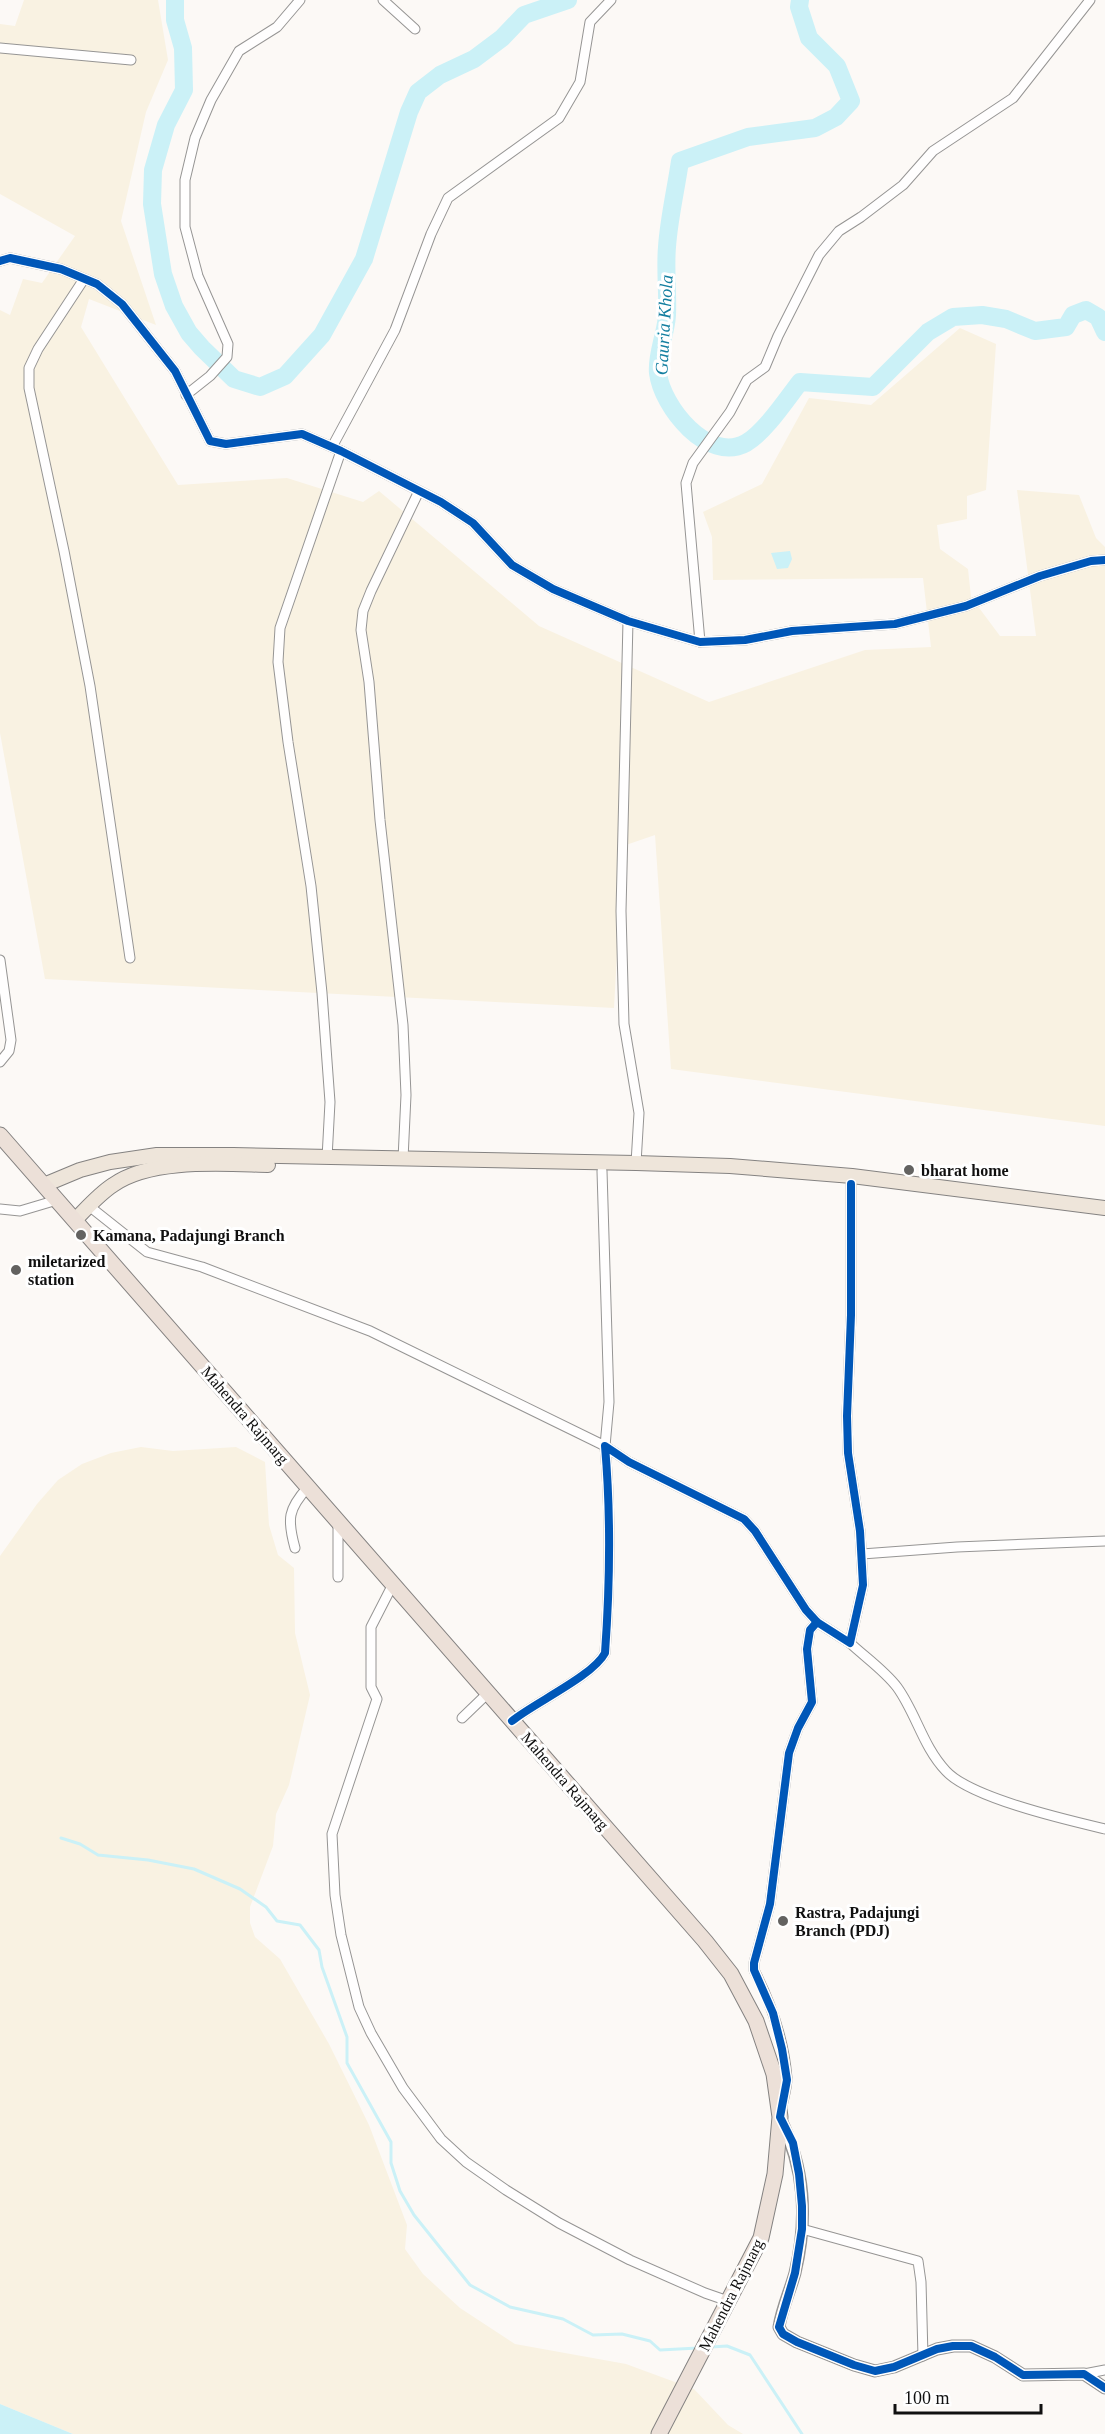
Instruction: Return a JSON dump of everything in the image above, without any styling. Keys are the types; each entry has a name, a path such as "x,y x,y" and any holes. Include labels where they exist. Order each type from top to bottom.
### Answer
{"highway":[{"name":"Mahendra Rajmarg","path":"0,1135 338,1521 392,1586 705,1941 731,1974 756,2021 774,2074 780,2117 775,2174 761,2238 659,2434"}],"main road":[{"path":"44,1185 80,1170 110,1162 157,1155 636,1163 730,1166 852,1176 1105,1208"},
{"path":"75,1220 113,1185 136,1173 158,1167 232,1164 729,1175 851,1184 1105,1216"}],"street":[{"path":"186,395 210,376 227,357 228,344 198,276 185,227 185,180 195,138 212,100 239,51 277,27 300,0"},
{"path":"383,0 415,29"},
{"path":"327,1158 330,1102 322,993 310,876 288,742 278,662 280,628 337,449 395,330 430,234 448,198 559,118 580,82 590,22 611,0"},
{"path":"700,642 686,483 693,463 729,412 747,380 765,367 819,255 839,231 861,218 903,185 933,151 1013,98 1090,0"},
{"path":"0,48 130,60"},
{"path":"0,261 10,258 61,269 97,284 122,304 175,371 210,441 226,444 302,434 419,490 473,523 512,565 553,589 628,621 700,642 745,640 792,631 895,624 966,606 1040,576 1091,561 1105,560"},
{"path":"84,279 38,349 29,368 29,388 90,686 129,958"},
{"path":"403,1159 406,1095 403,1025 380,820 369,682 361,630 363,611 371,591 419,490"},
{"path":"628,621 621,911 624,1024 639,1113 636,1163"},
{"path":"0,960 11,1040 9,1051 0,1062"},
{"path":"512,1721 568,1685 602,1659 605,1653 610,1500 605,1446 609,1402 602,1171"},
{"path":"850,1643 863,1585 862,1554 848,1453 851,1184"},
{"path":"0,1209 20,1211 57,1200"},
{"path":"89,1206 147,1252 202,1267 370,1331 605,1446 629,1462 744,1519 755,1531 806,1610 817,1622 850,1643 896,1686 922,1736 947,1772 974,1789 1018,1805 1068,1821 1105,1829"},
{"path":"296,1548 291,1531 294,1502 308,1487"},
{"path":"338,1521 339,1577"},
{"path":"862,1554 966,1546 1105,1541"},
{"path":"392,1586 371,1627 371,1687 377,1699 332,1834 335,1895 341,1935 359,2007 371,2033 403,2088 441,2139 466,2162 559,2223 630,2260 697,2290 725,2308"},
{"path":"817,1622 810,1630 807,1649 812,1702 798,1728 789,1753 770,1904 754,1963 754,1970 773,2013 782,2049 787,2080 780,2117 793,2143 800,2174 802,2229 795,2273 779,2327 783,2334 820,2352 854,2366 875,2371 894,2367 938,2349 953,2346 971,2346 995,2357 1023,2375 1084,2374 1105,2370"},
{"path":"462,1718 488,1694"},
{"path":"802,2229 918,2261 921,2282 923,2356"},
{"path":"1084,2374 1105,2388"}],"shaded area":[{"path":"24,0 158,0 168,60 146,112 121,221 156,325 89,299 81,327 178,485 287,478 363,502 379,491 539,626 709,702 865,650 931,647 923,578 713,580 712,537 703,512 762,484 809,398 871,405 960,328 996,344 986,490 967,496 967,519 937,525 940,549 968,569 971,597 1000,636 1036,636 1017,490 1079,495 1096,538 1105,547 1105,1126 671,1069 655,835 623,846 614,1008 45,979 0,733 0,310 10,315 23,279 42,283 75,236 0,194 0,24 15,26"},
{"path":"141,1447 173,1451 236,1447 265,1462 269,1525 278,1555 294,1568 295,1633 310,1695 289,1785 276,1814 273,1846 250,1907 250,1923 255,1937 280,1959 329,2044 369,2125 407,2225 405,2249 423,2274 460,2308 515,2344 626,2364 694,2389 728,2425 743,2434 73,2434 0,2404 0,1556 37,1504 58,1480 82,1464 111,1453"}],"water":[{"path":"790,551 792,559 788,568 777,569 771,553"},
{"path":"0,2404 73,2434 0,2434"}],"waterway":[{"name":"Gauria Khola","path":"175,0 175,20 183,48 184,90 166,125 153,170 152,204 163,274 174,306 189,333 234,379 260,387 285,376 322,335 364,259 409,112 418,92 440,75 474,59 502,38 524,15 568,0"},
{"name":"Gauria Khola","path":"800,0 799,7 809,38 837,66 851,101 836,117 815,128 748,137 680,161 668,236 667,315 658,359 658,373 661,387 668,401 689,429 717,446 731,447 746,443 768,424 800,382 873,387 928,332 953,317 982,315 1006,319 1035,331 1066,327 1073,315 1086,310 1098,317 1105,332"},
{"path":"61,1838 80,1844 98,1855 148,1860 194,1869 240,1889 266,1907 277,1921 300,1925 319,1950 322,1967 347,2037 347,2063 391,2142 391,2163 400,2191 414,2215 470,2285 510,2307 563,2319 593,2335 622,2334 650,2341 660,2350 698,2348"},
{"path":"711,2347 727,2346 750,2355 802,2434"}],"cycle path":[{"path":"0,261 10,258 61,269 97,284 122,304 175,371 210,441 226,444 302,434 341,451 441,502 473,523 512,565 553,589 628,621 700,642 745,640 792,631 895,624 966,606 1040,576 1091,561 1105,560"},
{"path":"512,1721 576,1680 598,1662 605,1653 609,1550 605,1446 629,1462 744,1519 755,1531 806,1610 817,1622 850,1643 863,1585 860,1531 848,1453 851,1184"},
{"path":"817,1622 810,1630 807,1649 812,1702 798,1728 789,1753 770,1904 754,1963 754,1970 773,2013 782,2049 787,2080 780,2117 793,2143 802,2206 802,2229 795,2273 779,2327 783,2334 797,2342 875,2371 894,2367 937,2349 971,2346 995,2357 1023,2375 1084,2374 1105,2388"}],"place":[{"name":"bharat home","path":"909,1170"},
{"name":"Kamana, Padajungi Branch","path":"81,1235"},
{"name":"miletarized station","path":"16,1270"},
{"name":"Rastra, Padajungi Branch (PDJ)","path":"783,1921"}]}
